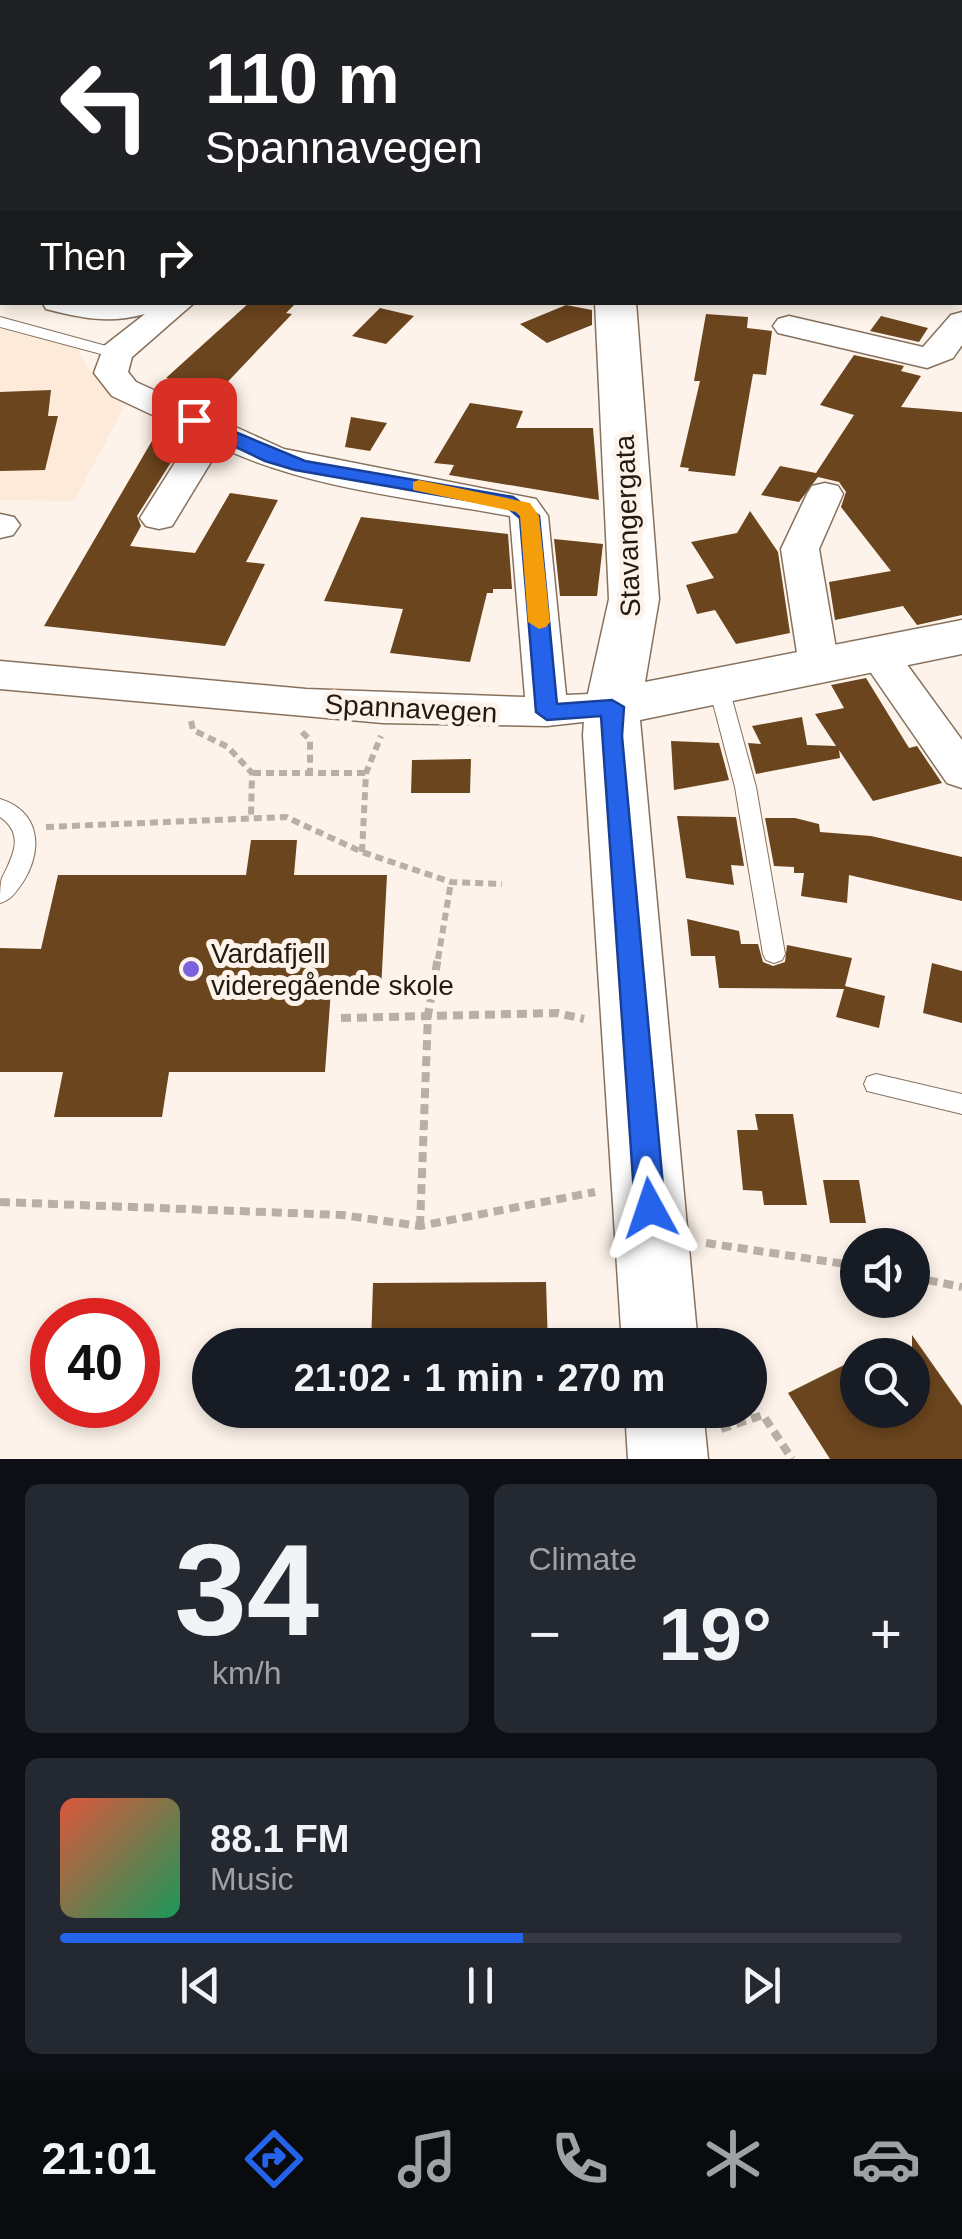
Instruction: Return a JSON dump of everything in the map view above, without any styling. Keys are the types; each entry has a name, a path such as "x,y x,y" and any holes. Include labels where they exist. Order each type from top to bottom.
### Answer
{"street":[{"path":"70,305 103,313 135,305"},
{"path":"176,305 116,353 110,373 114,381 271,457 523,507 530,516 547,712"},
{"name":"Stavangergata","path":"615,305 634,599 629,647 612,707 611,736 659,1328"},
{"path":"789,326 926,358 941,351 962,322"},
{"path":"159,518 213,429"},
{"path":"503,501 514,463"},
{"path":"819,666 800,549 825,494"},
{"name":"Spannavegen","path":"0,674 356,705 547,712 612,707 720,688 962,636"},
{"path":"878,654 962,772"}],"lane":[{"path":"0,322 116,353"},
{"path":"720,688 744,772 760,888 774,954"},
{"path":"0,808 11,812 24,828 28,853 16,880 0,895"},
{"path":"876,1084 962,1104"}],"path":[{"path":"189,692 187,707 193,730 228,747 252,773 251,818"},
{"path":"252,773 366,773 362,852"},
{"path":"24,828 286,817 362,852 451,882 502,884"},
{"path":"420,1226 428,1015 451,882"},
{"path":"341,1018 557,1013 593,1021"},
{"path":"0,1202 342,1215 420,1226 650,1208 840,1261"},
{"path":"930,1281 962,1287"},
{"path":"666,1434 709,1432 763,1415 792,1459"}],"shaded area":[{"path":"0,329 78,349 87,367 127,402 74,501 0,500"}],"building":[{"path":"247,305 294,305 286,313 292,314 218,392 166,378"},
{"path":"566,305 592,310 592,325 547,343 520,324"},
{"path":"380,308 414,316 386,344 352,336"},
{"path":"706,314 748,317 747,328 772,331 766,375 753,374 735,476 680,467 700,381 694,381"},
{"path":"881,316 928,328 919,342 870,331"},
{"path":"854,355 904,366 901,371 921,376 901,407 962,412 962,615 917,625 903,606 835,620 829,582 891,571 841,507 846,492 839,482 818,477 799,502 761,495 780,466 816,473 854,415 820,405"},
{"path":"51,390 48,416 58,416 45,470 0,471 0,392"},
{"path":"470,403 523,411 516,428 593,428 599,500 449,475 454,465 434,463"},
{"path":"351,417 387,423 370,451 345,447"},
{"path":"156,434 187,437 137,516 141,526 130,546 195,553 230,493 278,500 246,562 265,564 225,646 44,626"},
{"path":"750,511 778,552 790,633 736,644 715,610 697,614 686,585 714,578 691,542 737,533"},
{"path":"361,517 508,534 512,589 493,589 493,593 487,593 470,662 390,653 403,609 324,601"},
{"path":"554,539 603,544 597,596 560,596"},
{"path":"866,678 909,748 917,746 942,783 873,801 839,750 840,758 756,774 748,743 761,744 752,726 802,717 807,745 836,746 815,714 844,708 831,685"},
{"path":"671,741 719,743 729,780 674,790"},
{"path":"471,759 470,793 411,793 412,760"},
{"path":"677,816 736,817 744,866 731,865 734,885 686,878"},
{"path":"765,818 795,818 819,824 820,832 871,836 962,857 962,901 849,875 847,903 801,896 804,873 794,873 794,867 774,866"},
{"name":"Vardafjell videregående skole","path":"251,840 297,840 294,875 387,875 381,990 331,990 325,1072 169,1072 162,1117 54,1117 63,1072 0,1072 0,948 41,949 58,875 246,875"},
{"path":"687,919 739,931 741,944 758,944 763,962 773,966 785,962 787,945 852,958 845,986 885,996 879,1028 836,1017 844,989 719,988 715,956 691,956"},
{"path":"932,963 962,971 962,1023 923,1013"},
{"path":"755,1114 793,1114 807,1205 764,1205 762,1191 743,1190 737,1130 758,1130"},
{"path":"823,1180 859,1180 866,1223 830,1223"},
{"path":"546,1282 547,1328 372,1328 373,1283"},
{"path":"930,1361 962,1406 962,1459 830,1459 788,1393 840,1367 840,1428 930,1428"}],"slow traffic":[{"path":"419,486 523,507 530,516 539,622"}],"place":[{"name":"Vardafjell videregående skole","path":"191,969"}],"route":[{"path":"194,420 271,457 302,466 513,502 530,516 547,712 612,707 611,736 650,1208"}]}
